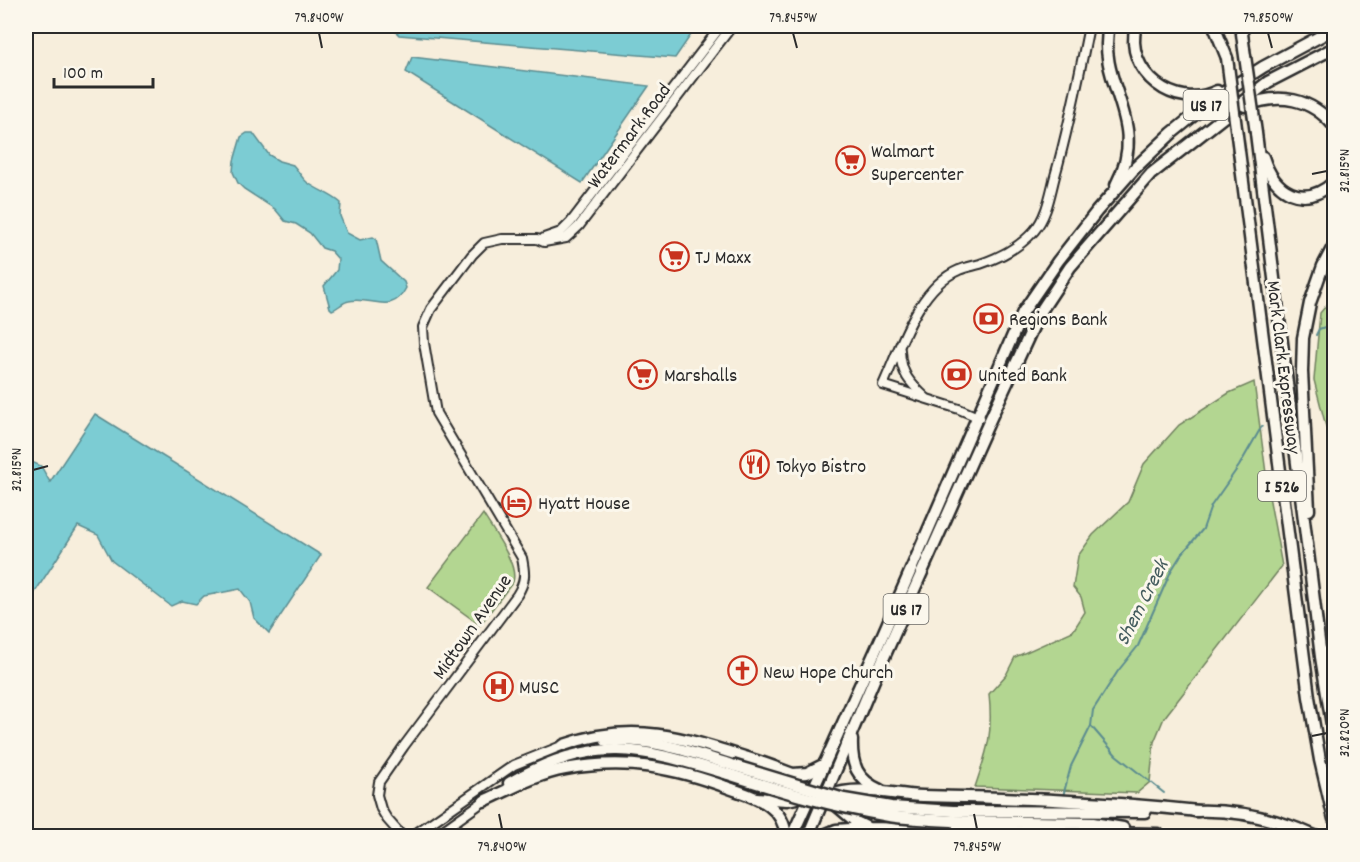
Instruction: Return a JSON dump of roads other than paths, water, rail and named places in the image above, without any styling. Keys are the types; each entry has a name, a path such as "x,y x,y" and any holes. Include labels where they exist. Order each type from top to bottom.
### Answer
{"highway":[{"path":"1107,200 1123,170 1128,151 1127,124 1109,65 1107,41 1109,26"},
{"path":"1136,26 1133,38 1134,47 1145,73 1167,91 1190,98 1216,92 1283,48 1323,34"},
{"path":"1214,26 1227,58"},
{"name":"Mark Clark Expressway","path":"1222,26 1309,697 1320,760 1335,819"},
{"name":"Mark Clark Expressway","path":"1241,26 1323,667 1335,736"},
{"name":"US 17","path":"792,837 1023,312 1058,261 1107,200 1134,169 1172,133 1215,98 1263,67 1335,29"},
{"name":"US 17","path":"808,837 876,675 989,422 1039,314 1070,267 1151,174 1268,82 1335,48"},
{"path":"1226,114 1265,99 1288,98 1311,105 1322,112 1335,126"},
{"path":"1256,133 1270,174 1288,192 1304,196 1312,195 1335,182"},
{"path":"1317,612 1310,522 1302,350 1305,320 1310,303 1323,266 1335,244"},
{"path":"564,745 599,735 628,732 653,733 700,743 799,774 824,765"},
{"path":"853,734 852,759 858,774 872,786 886,792"},
{"path":"564,745 614,740 645,741 689,751 730,769"},
{"path":"484,801 514,780 550,762 604,749 626,749 730,769 844,799 891,807 953,816 1094,823 1163,835"},
{"path":"484,801 527,781 563,769 621,764 657,767 680,771 756,798 780,815 786,837"},
{"path":"784,771 810,794"},
{"path":"825,797 845,790 921,796 956,795 1148,805 1240,813 1273,820 1315,837"},
{"path":"756,798 787,800 810,794 825,797 856,822 868,828"},
{"path":"953,816 1203,811"},
{"path":"822,837 836,830 868,828 1163,835"}],"street":[{"name":"Watermark Road","path":"532,239 561,232 571,222 721,26"},
{"name":"Watermark Road","path":"532,239 544,242 566,238 579,226 732,26"},
{"path":"989,422 959,409 883,385 916,313 930,292 941,281 958,270 979,265 1010,251 1035,230 1046,212 1089,26"},
{"name":"Midtown Avenue","path":"402,837 381,809 377,795 380,782 404,746 517,596 524,585 526,574 522,558 436,412 423,327 431,309 472,255 484,243 502,239 532,239"},
{"path":"899,349 906,378 927,399"},
{"path":"412,837 514,765 564,745"},
{"path":"435,837 484,801"}],"water":[{"path":"390,26 697,26 675,58 399,35"},
{"path":"412,57 649,86 582,183 406,72"},
{"path":"247,133 253,133 269,155 293,165 308,183 341,203 340,216 347,233 360,240 373,237 376,239 381,261 404,282 406,288 400,296 388,303 357,300 347,302 332,310 330,308 324,286 337,270 338,259 331,251 322,248 310,233 296,224 285,221 275,209 238,183 233,172 234,161 241,137"},
{"path":"95,414 321,555 269,633 254,618 250,602 240,589 204,596 196,604 182,601 171,606 112,561 98,535 78,526 26,606 26,466 32,462 41,466 50,482"}],"waterway":[{"name":"Shem Creek","path":"1316,335 1319,329 1325,327 1334,313"},
{"name":"Shem Creek","path":"1063,796 1071,766 1091,726 1093,710 1118,671 1138,646 1171,571 1203,529 1211,506 1239,466 1262,426"},
{"path":"1091,726 1116,755 1164,793"}],"place":[{"name":"Walmart Supercenter","path":"850,161"},
{"name":"TJ Maxx","path":"674,256"},
{"name":"Regions Bank","path":"988,318"},
{"name":"Marshalls","path":"643,374"},
{"name":"United Bank","path":"957,374"},
{"name":"Tokyo Bistro","path":"755,465"},
{"name":"Hyatt House","path":"517,502"},
{"name":"New Hope Church","path":"742,671"},
{"name":"MUSC","path":"498,686"}]}
